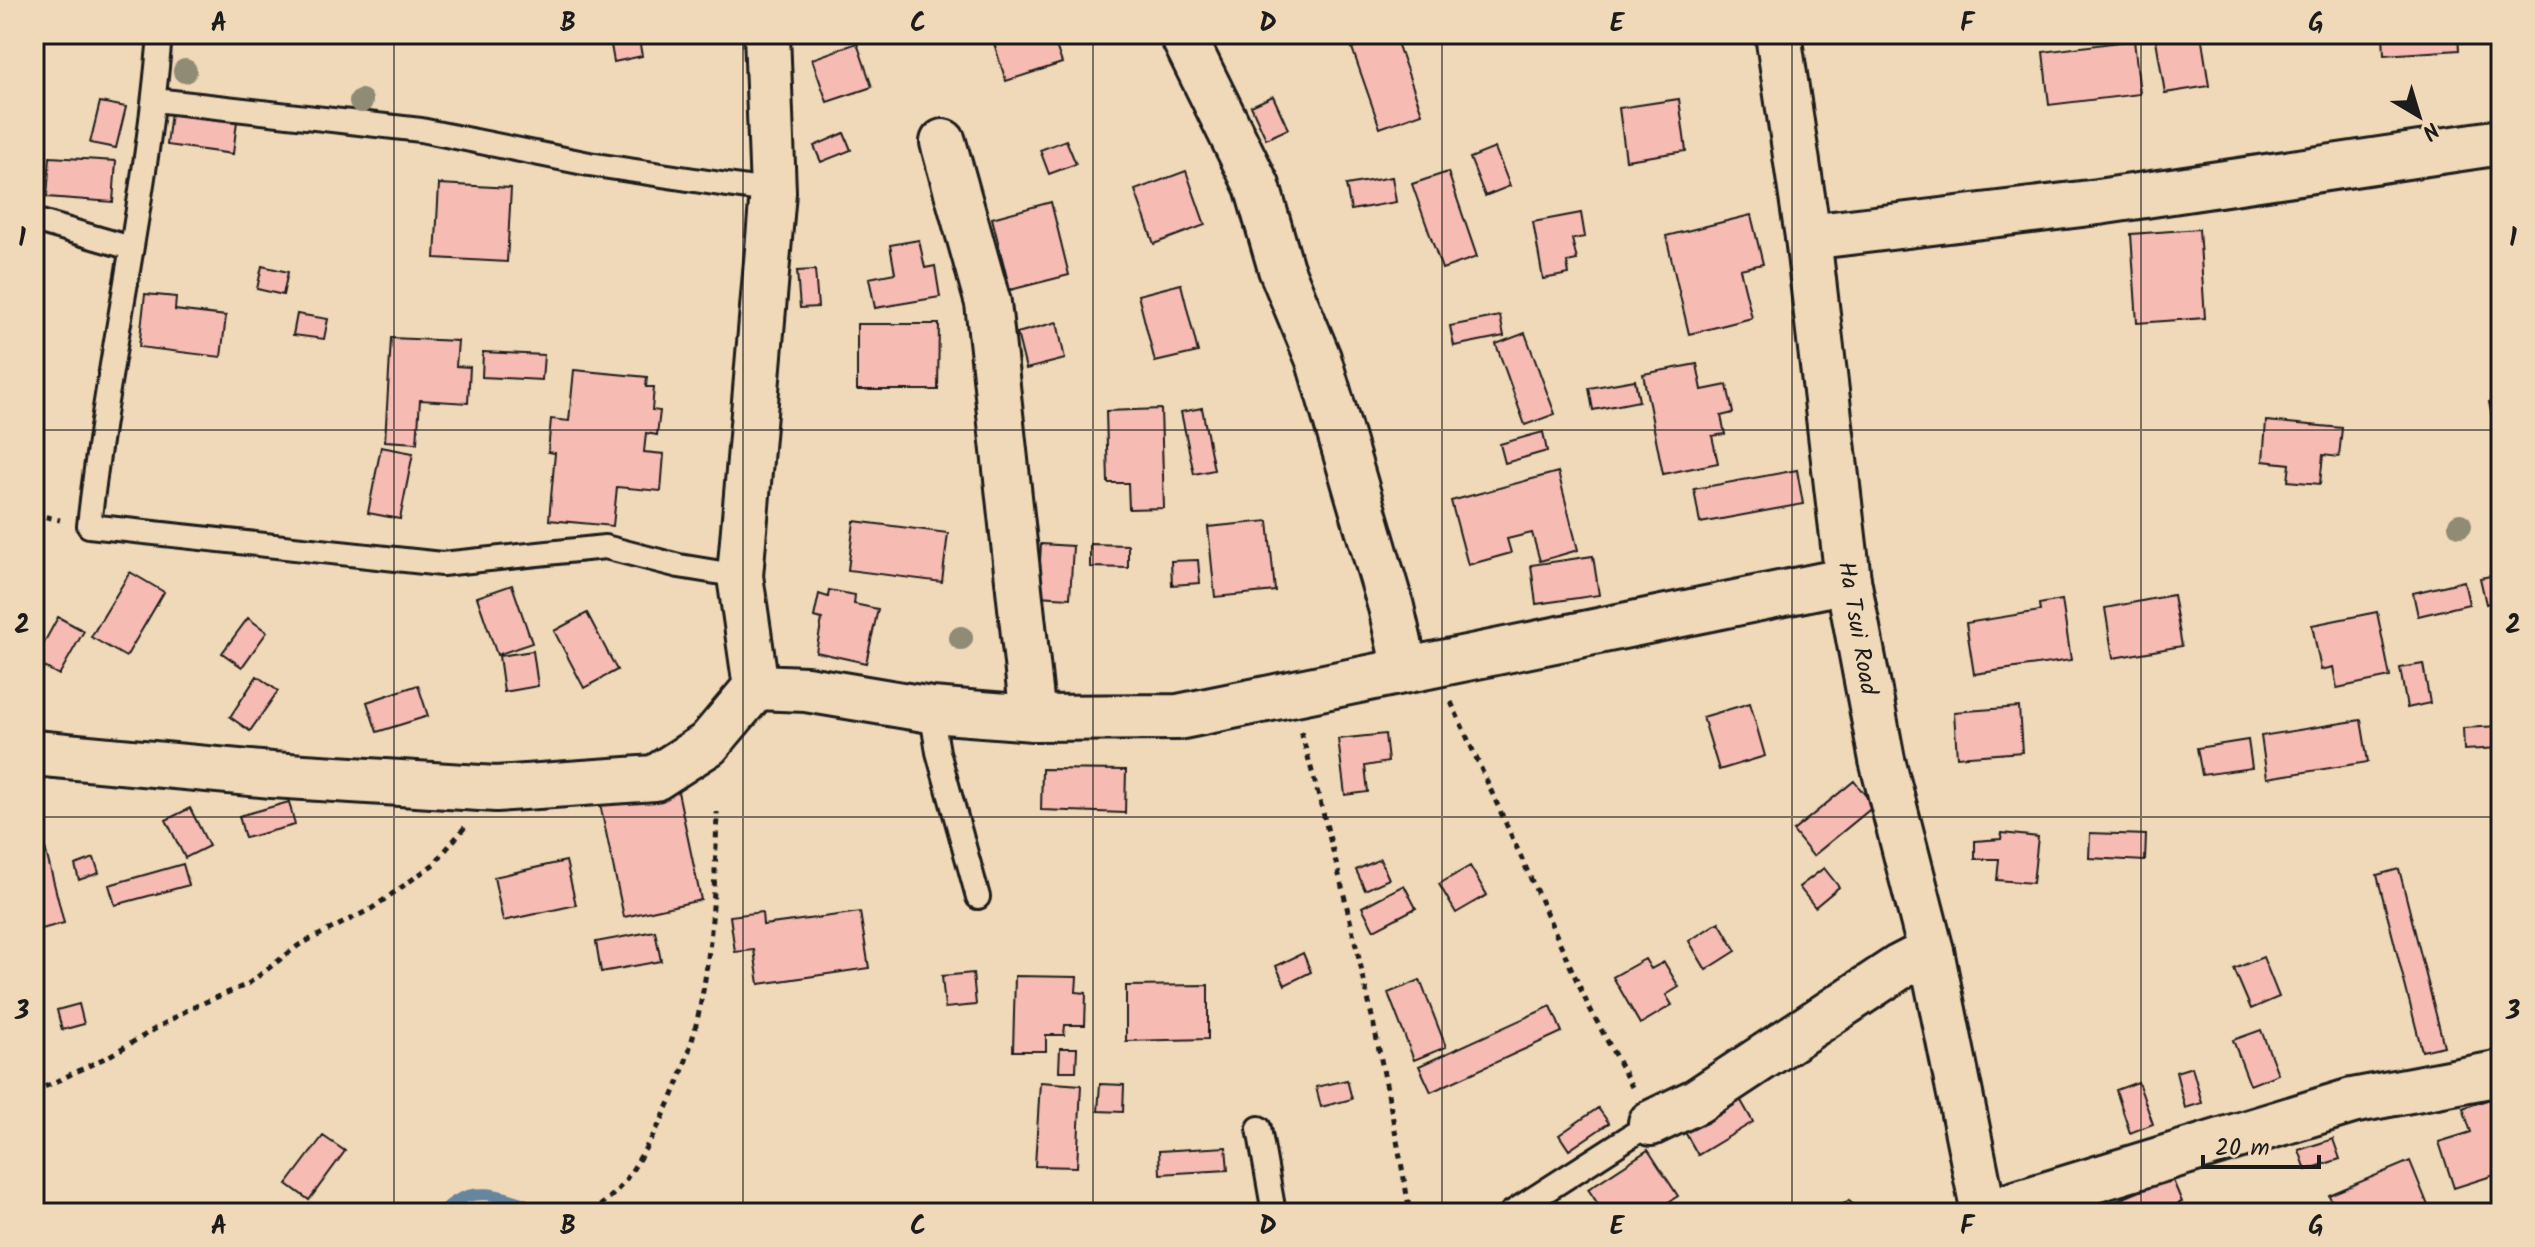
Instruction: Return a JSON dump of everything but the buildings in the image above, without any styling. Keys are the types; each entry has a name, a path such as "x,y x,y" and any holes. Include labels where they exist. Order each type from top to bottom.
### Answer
{"street":[{"path":"34,753 272,775 496,789 655,778 708,744 756,687 740,576 773,192 767,34"},
{"path":"1182,34 1257,186 1281,269 1318,358 1391,607 1423,666"},
{"name":"Ha Tsui Road","path":"1778,34 1808,237 1848,580 1882,760 1931,951 1985,1213"},
{"path":"943,142 988,303 1033,718"},
{"path":"1808,237 2098,202 2501,142"},
{"path":"756,687 806,689 931,710 1033,718 1178,717 1291,697 1423,666 1848,580"},
{"path":"1651,1123 1697,1101 1898,968 1931,951"},
{"path":"1985,1213 2352,1101 2501,1073"}],"lane":[{"path":"160,34 155,100 100,429 89,526 442,564 605,547 679,566 740,576"},
{"path":"155,100 421,130 589,164 773,192"},
{"path":"34,220 131,248"},
{"path":"931,710 938,752 978,897"},
{"path":"1511,1213 1651,1123"},
{"path":"1259,1128 1274,1213"}],"path":[{"path":"1423,666 1453,712 1587,1003 1651,1123"},
{"path":"1291,697 1339,866 1385,1067 1410,1213"},
{"path":"34,1092 109,1056 189,1009 248,984 299,945 371,909 434,864 496,789"},
{"path":"590,1213 618,1194 670,1108 694,1036 714,927 717,812"}],"waterway":[{"path":"442,1213 454,1202 479,1194 506,1198 547,1213"}]}
